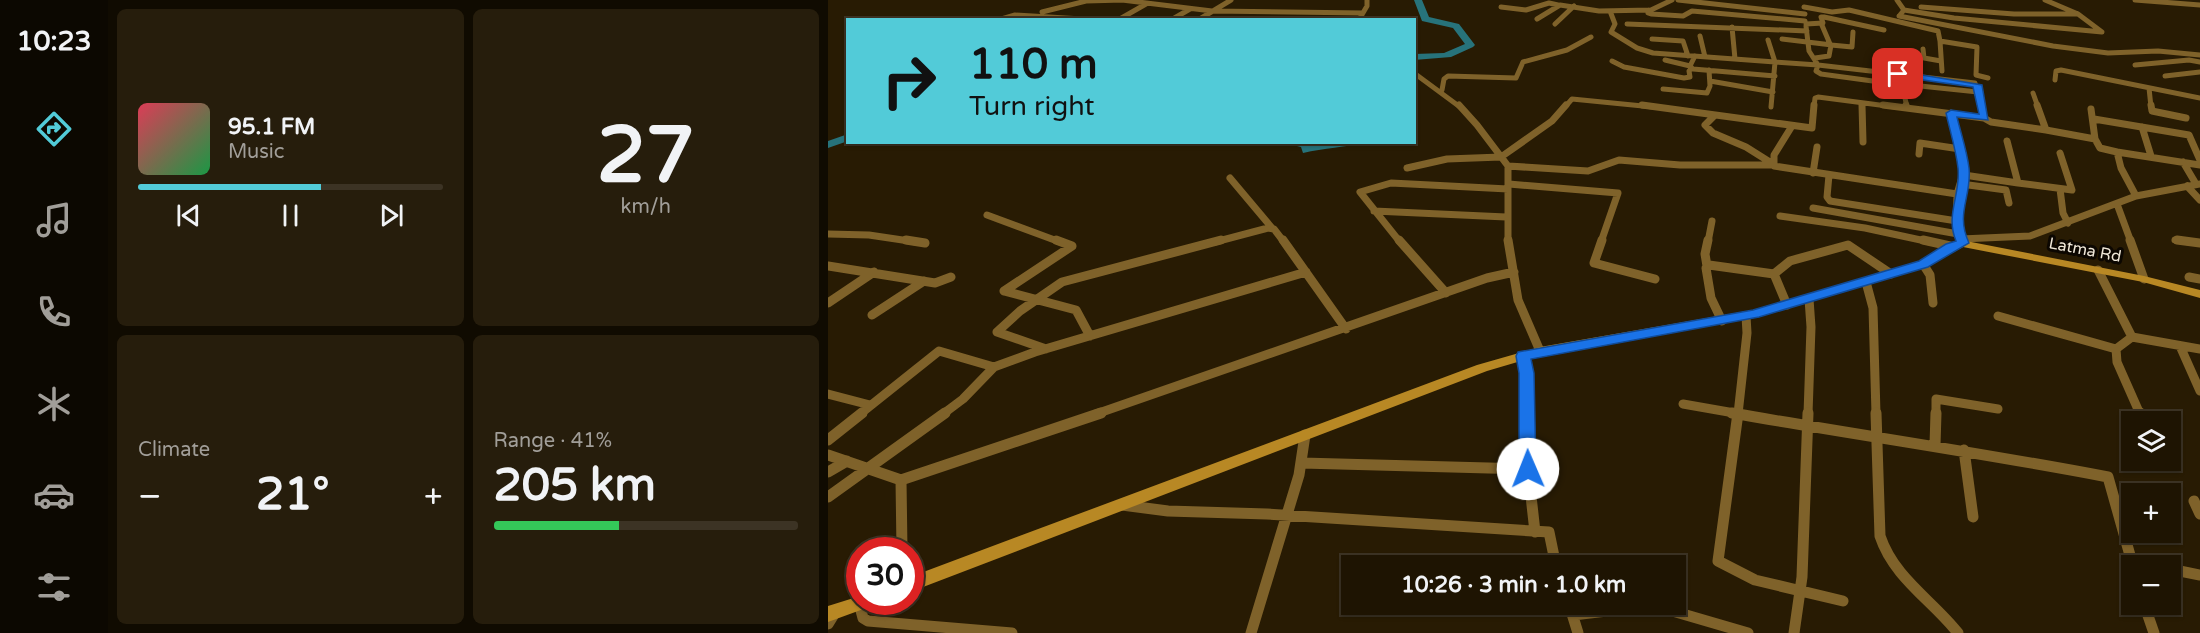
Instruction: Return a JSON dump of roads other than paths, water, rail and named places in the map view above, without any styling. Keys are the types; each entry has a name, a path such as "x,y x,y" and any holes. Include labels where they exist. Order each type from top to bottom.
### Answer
{"street":[{"path":"1031,15 1083,2 1122,0 1190,9 1286,15 1361,16 1367,0"},
{"path":"1201,18 1231,0"},
{"path":"1501,7 1526,10 1549,3 1610,11 1648,10 1672,0"},
{"path":"1678,0 1773,10 1806,16 1821,23"},
{"path":"1900,8 2069,30 2102,31 2078,14 2045,0"},
{"path":"2135,0 2200,5"},
{"path":"1122,18 1146,4"},
{"path":"1537,19 1558,5"},
{"path":"1554,24 1574,6"},
{"path":"1900,8 2014,14 2078,14"},
{"path":"1893,21 1900,8"},
{"path":"1900,8 2044,45 2104,52 2164,51 2200,55"},
{"path":"1174,18 1190,9"},
{"path":"1648,10 1647,13 1650,14 1684,16 1692,11 1806,16"},
{"path":"1627,24 1732,27 1849,10 1938,31 1942,71"},
{"path":"1610,11 1615,24 1611,32 1650,53 1775,62 1816,61 1973,83 1977,85 1984,118"},
{"path":"1003,18 1010,15 1072,18"},
{"path":"1806,16 1810,54 1816,61 1816,71 1821,74 1978,92"},
{"path":"1831,45 1821,23 1821,17 1884,30"},
{"path":"1732,27 1735,59"},
{"path":"1782,39 1852,47 1853,32"},
{"path":"1700,36 1705,57"},
{"path":"1442,90 1443,79 1448,76 1515,78 1523,62 1541,60 1579,45 1591,37"},
{"path":"1612,61 1624,68 1686,78 1690,76 1692,56 1683,41 1652,39"},
{"path":"1768,40 1775,62 1771,107"},
{"path":"1940,41 1977,46 1976,75 1988,78"},
{"path":"1816,61 1829,56 1828,47 1831,45"},
{"path":"1923,49 1925,59 1941,61"},
{"path":"1665,60 1709,70 1775,76"},
{"path":"2135,65 2189,60 2200,62"},
{"path":"1663,89 1706,94 1709,91 1709,70"},
{"path":"2055,80 2056,71 2061,70 2200,98"},
{"path":"2165,76 2200,72"},
{"path":"1416,75 1442,90 1472,116 1508,166 1510,172 1506,217 1514,272 1522,317 1540,351"},
{"path":"1710,81 1773,92"},
{"path":"1901,84 1907,108"},
{"path":"2149,88 2152,111 2186,117"},
{"path":"2033,93 2046,130"},
{"path":"1407,168 1452,159 1501,157 1552,121 1572,99 1633,104 1814,128 1817,97 1984,118 1991,122 2095,140"},
{"path":"1862,103 1863,142"},
{"path":"2091,109 2095,140 2100,148 2200,165"},
{"path":"1951,113 1964,175 1958,194 1958,241"},
{"path":"1714,116 1705,125 1710,131 1748,147 1773,164"},
{"path":"2094,119 2189,135 2200,160"},
{"path":"1773,164 1776,151 1792,126"},
{"path":"2142,127 2151,156"},
{"path":"1919,133 1919,154"},
{"path":"2007,141 2018,183"},
{"path":"1920,143 1960,149"},
{"path":"1813,173 1817,147"},
{"path":"2117,152 2121,168 2136,196"},
{"path":"1964,175 2071,190 2073,188 2060,153"},
{"path":"1508,166 1588,171 1619,160 1680,165 1773,164 1813,173 1958,194"},
{"path":"1780,216 1958,241 2030,236 2136,196 2198,184 2183,162"},
{"path":"1829,175 1827,197 1830,201 1957,221"},
{"path":"1230,178 1306,272 1346,329"},
{"path":"1446,293 1360,192 1387,183 1618,193 1594,262 1655,279"},
{"path":"1961,184 2006,190 2009,203"},
{"path":"2187,186 2200,200"},
{"path":"2060,189 2064,217 2068,223"},
{"path":"2117,204 2144,279"},
{"path":"1813,208 1958,241"},
{"path":"1374,211 1506,217"},
{"path":"987,215 1072,246 1004,291 1078,311 1090,336"},
{"path":"1712,221 1705,254 1707,282 1722,321"},
{"path":"1046,349 997,332 1056,285 1198,244 1272,228"},
{"path":"828,234 869,235 925,243"},
{"path":"2175,240 2200,243"},
{"path":"924,580 1400,398 1523,356 1540,351 1746,316 1923,264 1958,241"},
{"name":"Latma Rd","path":"1958,241 2144,279 2200,294"},
{"path":"1774,274 1790,261 1846,245 1855,248 1891,273"},
{"path":"1923,264 1930,275 1933,303"},
{"path":"828,266 940,283 951,277"},
{"path":"1707,266 1774,274"},
{"path":"2098,270 2132,337"},
{"path":"828,303 874,272"},
{"path":"828,497 963,399 994,367 1046,349 1306,272"},
{"path":"828,455 901,480 1346,329 1487,278 1514,272"},
{"path":"1774,274 1787,305"},
{"path":"2189,277 2200,279"},
{"path":"872,315 924,281"},
{"path":"1866,282 1873,308 1883,549 1901,576 1938,608 1958,633"},
{"path":"1794,633 1801,592 1811,327 1809,299"},
{"path":"1746,316 1747,333 1738,414 1718,561 1755,580 1843,601"},
{"path":"1998,316 2116,350"},
{"path":"2116,350 2132,337 2200,349"},
{"path":"2180,346 2200,391"},
{"path":"2116,350 2116,362 2139,411"},
{"path":"828,440 939,351 994,367"},
{"path":"1523,356 1527,373 1528,469 1535,532"},
{"path":"828,394 870,405"},
{"path":"1935,445 1936,399 1998,409"},
{"path":"1683,404 1877,438 1935,445 2108,477 2130,555"},
{"path":"1251,633 1302,463 1305,435"},
{"path":"1964,450 1973,517"},
{"path":"828,472 847,461"},
{"path":"1302,463 1528,469"},
{"path":"901,480 902,537"},
{"path":"2194,501 2200,514"},
{"path":"1121,504 1168,511 1549,532 1554,555"},
{"path":"2181,571 2200,575"},
{"path":"831,617 846,610"},
{"path":"863,615 864,618 874,622 1012,633"},
{"path":"1573,615 1578,633"},
{"path":"1686,615 1748,633"},
{"path":"2148,615 2154,633"}],"water":[{"path":"1289,144 1360,144 1303,153 1301,147"}],"waterway":[{"path":"1416,57 1451,54 1470,45 1456,26 1425,19 1418,0"},
{"path":"1564,0 1575,0"},
{"path":"828,145 846,138"}]}
